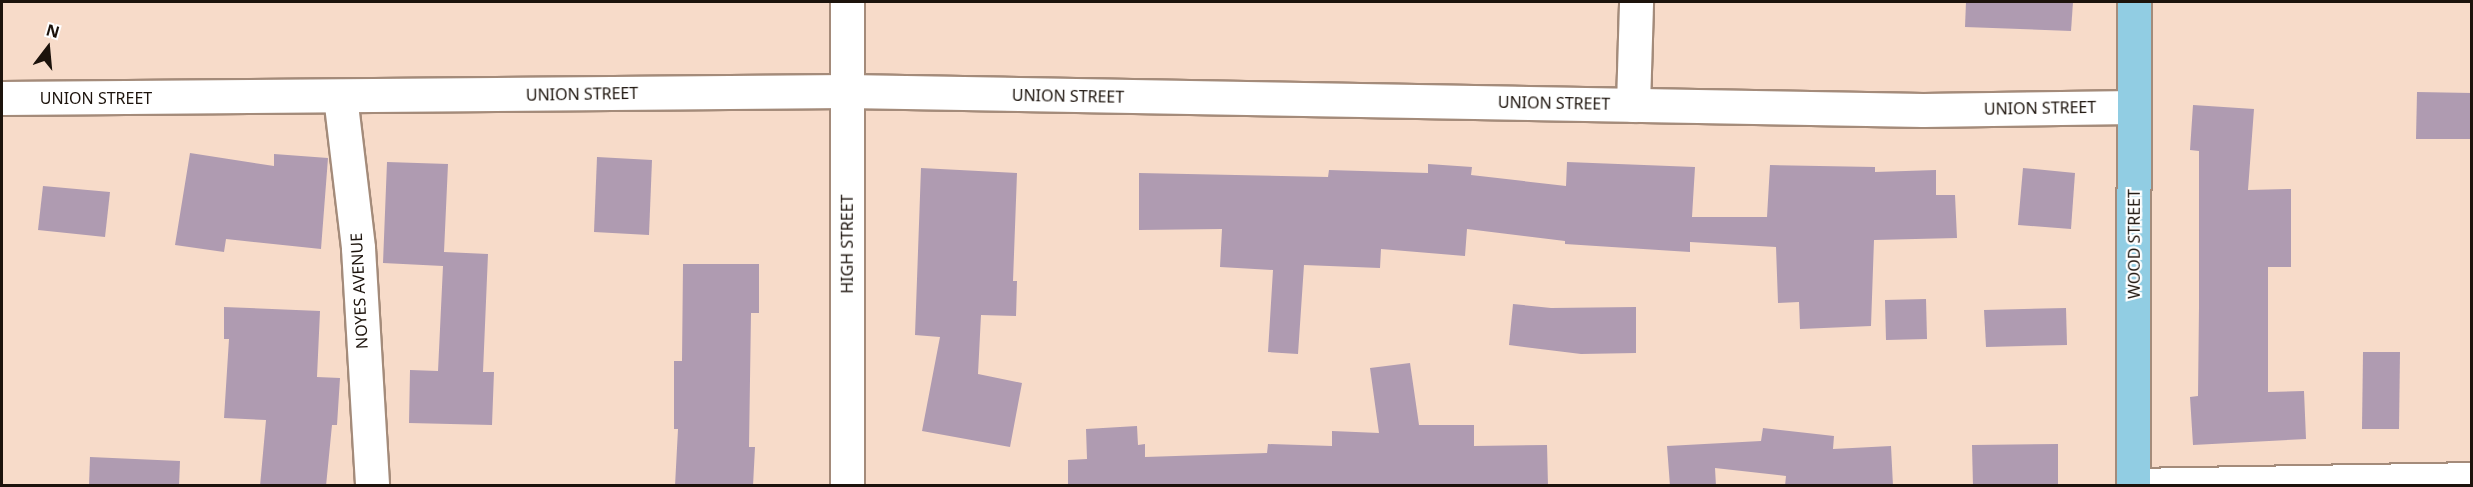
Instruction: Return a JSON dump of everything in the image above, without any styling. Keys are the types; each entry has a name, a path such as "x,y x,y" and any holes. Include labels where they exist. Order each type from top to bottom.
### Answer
{"main road":[{"name":"WOOD STREET","path":"2133,485 2134,2"}],"street":[{"name":"HIGH STREET","path":"847,2 847,486"},
{"path":"1633,105 1636,2"},
{"name":"UNION STREET","path":"2,98 847,91 1923,110 2134,107"},
{"name":"NOYES AVENUE","path":"339,96 358,248 372,486"},
{"path":"2133,485 2472,479"}],"building":[{"path":"1966,2 2073,2 2071,31 1965,27"},
{"path":"2417,92 2472,93 2472,139 2416,139"},
{"path":"2193,105 2254,109 2248,190 2291,189 2291,267 2268,267 2268,392 2304,391 2306,439 2193,445 2190,397 2198,396 2199,151 2190,150"},
{"path":"190,153 274,166 274,154 328,158 321,249 226,239 224,252 175,245"},
{"path":"597,157 652,160 649,235 594,232"},
{"path":"387,162 448,164 444,252 488,254 483,372 494,372 492,425 409,423 410,370 438,371 443,266 383,263"},
{"path":"1567,162 1695,167 1692,217 1767,217 1770,165 1875,167 1875,172 1936,170 1936,195 1955,195 1957,238 1874,240 1871,326 1800,329 1799,302 1778,303 1776,247 1690,242 1690,252 1565,244 1565,241 1467,229 1465,256 1381,249 1380,268 1304,265 1298,354 1268,352 1273,270 1220,267 1222,229 1139,230 1139,173 1328,177 1329,170 1428,173 1428,164 1472,167 1471,175 1566,186"},
{"path":"921,168 1017,173 1013,281 1017,281 1016,316 981,315 978,374 1022,383 1010,447 922,431 940,337 915,335"},
{"path":"2023,168 2075,173 2071,229 2018,225"},
{"path":"43,186 110,192 105,237 38,230"},
{"path":"683,264 759,264 759,313 751,313 749,447 755,447 753,486 675,486 678,429 674,429 674,361 682,361"},
{"path":"1926,299 1927,339 1886,340 1885,300"},
{"path":"1513,304 1551,308 1636,307 1636,353 1581,354 1509,345"},
{"path":"224,307 320,311 317,377 340,378 337,425 332,425 326,486 260,486 266,420 224,418 229,339 224,339"},
{"path":"2066,308 2067,345 1986,347 1984,310"},
{"path":"2363,352 2400,352 2399,429 2362,429"},
{"path":"1410,363 1419,425 1474,425 1474,446 1547,445 1548,486 1068,486 1068,460 1087,459 1086,429 1137,426 1138,445 1145,444 1145,457 1267,453 1268,444 1332,446 1332,431 1379,433 1370,368"},
{"path":"1763,428 1834,436 1833,449 1891,446 1893,486 1785,486 1786,476 1715,468 1716,486 1670,486 1667,446 1761,441"},
{"path":"2058,444 2058,486 1973,486 1972,445"},
{"path":"90,457 180,461 179,486 89,486"}]}
